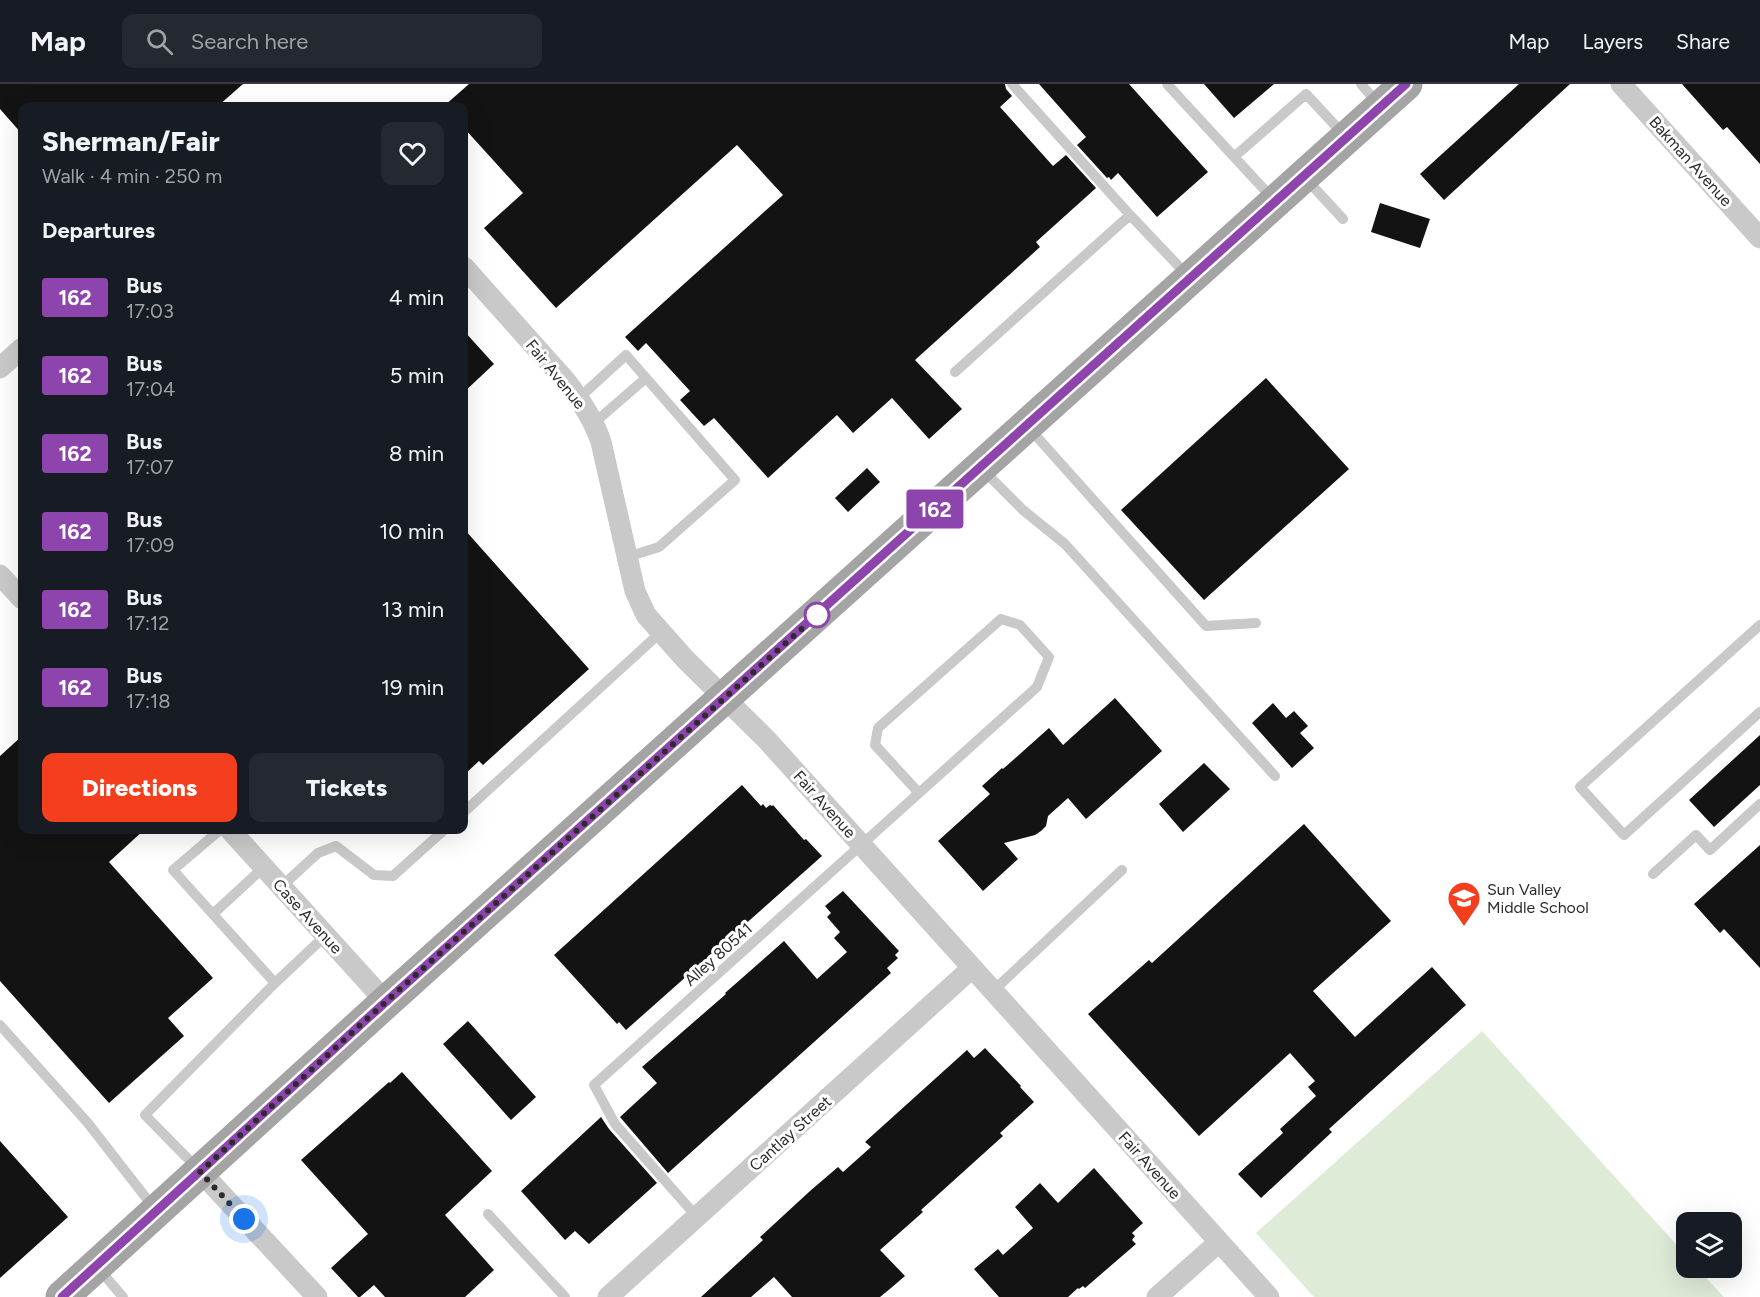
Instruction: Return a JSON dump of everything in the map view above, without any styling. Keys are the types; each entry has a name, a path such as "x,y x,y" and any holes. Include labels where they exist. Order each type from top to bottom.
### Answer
{"main road":[{"path":"62,1297 386,1002 1304,177 1346,138 1371,95 1406,84"}],"street":[{"name":"Bakman Avenue","path":"1621,84 1760,238"},
{"name":"Fair Avenue","path":"468,271 565,380 594,423 601,442 635,591 646,615 767,740 1269,1297"},
{"path":"0,368 18,352"},
{"path":"0,574 18,594"},
{"name":"Case Avenue","path":"234,834 386,1002"},
{"name":"Cantlay Street","path":"608,1297 972,968"},
{"path":"200,1172 316,1297"},
{"path":"1157,1297 1219,1242"}],"lane":[{"path":"1012,84 1190,278"},
{"path":"1167,84 1275,202"},
{"path":"1234,157 1306,94 1346,138"},
{"path":"1304,177 1343,219"},
{"path":"956,372 1130,215"},
{"path":"579,398 626,355 735,480 659,547 627,557"},
{"path":"594,423 646,378"},
{"path":"1027,425 1206,626 1256,623"},
{"path":"981,467 1023,510 1065,544 1275,776"},
{"name":"Alley 80541","path":"697,1217 615,1124 594,1085 1037,687 1049,657 1020,626 1001,619 878,728 875,746 918,792"},
{"path":"1760,625 1580,787 1623,835 1760,712"},
{"path":"468,808 661,632"},
{"path":"1653,874 1696,835 1710,850 1760,804"},
{"path":"215,834 173,870 275,983"},
{"path":"282,886 318,854 336,846 374,875 393,876 440,834"},
{"path":"213,914 264,867"},
{"path":"993,991 1122,870"},
{"path":"200,1172 145,1115 275,983 326,935"},
{"path":"0,1025 87,1122 156,1211"},
{"path":"488,1214 565,1297"},
{"path":"96,1266 123,1297"}],"green space":[{"path":"1482,1031 1676,1244 1676,1278 1706,1278 1724,1297 1314,1297 1256,1233"}],"building":[{"path":"0,84 243,84 223,102 18,102 18,129 0,109"},
{"path":"469,84 1005,84 1012,96 1000,107 1053,166 1066,155 1096,188 1036,242 1040,247 915,360 962,409 929,439 892,398 853,433 837,415 768,478 714,418 704,426 680,400 690,391 646,343 638,351 625,337 783,195 737,145 556,308 484,228 523,193 468,132 468,102 449,102"},
{"path":"1039,84 1129,84 1208,172 1157,217 1118,173 1111,180 1107,178 1077,145 1086,137"},
{"path":"1204,84 1274,84 1234,118"},
{"path":"1519,84 1570,84 1444,200 1420,174"},
{"path":"1682,84 1760,84 1760,164 1727,127 1723,130"},
{"path":"1380,203 1430,219 1420,248 1371,232"},
{"path":"468,335 494,364 468,388"},
{"path":"1266,378 1349,469 1204,600 1121,510"},
{"path":"867,468 880,482 848,512 835,498"},
{"path":"468,533 589,669 483,765 479,761 468,771"},
{"path":"1115,698 1162,751 1086,819 1068,798 1048,816 1046,826 1041,831 1035,835 1004,843 1018,859 983,891 938,841 990,794 982,786 1049,728 1063,745"},
{"path":"1273,703 1286,718 1294,711 1308,726 1300,733 1314,748 1292,768 1252,723"},
{"path":"1760,735 1760,785 1714,827 1689,800"},
{"path":"18,740 18,834 140,834 109,862 213,978 168,1018 184,1036 109,1103 0,981 0,756"},
{"path":"1204,763 1230,789 1183,832 1159,804"},
{"path":"742,785 761,806 763,804 766,808 773,805 804,840 806,839 822,856 626,1030 619,1022 617,1024 554,955"},
{"path":"1304,824 1391,921 1313,991 1355,1037 1432,967 1466,1005 1329,1129 1332,1132 1261,1198 1238,1174 1283,1133 1280,1129 1316,1096 1308,1087 1315,1081 1290,1053 1199,1136 1088,1014 1149,960 1152,963"},
{"path":"1760,845 1760,968 1724,929 1720,933 1694,904"},
{"path":"843,891 899,951 895,955 898,958 887,968 891,973 668,1173 620,1117 657,1083 642,1067 784,941 817,979 847,952 834,938 840,932 827,917 831,913 825,906"},
{"path":"468,1021 536,1097 511,1120 443,1044"},
{"path":"985,1048 1034,1102 1000,1133 1003,1136 880,1250 905,1276 880,1297 792,1297 774,1277 751,1297 701,1297 763,1240 760,1237 810,1191 838,1167 843,1172 871,1147 865,1142 967,1050 974,1058"},
{"path":"402,1072 492,1171 445,1215 494,1270 465,1297 385,1297 374,1285 358,1297 331,1268 368,1234 301,1160"},
{"path":"601,1117 657,1183 589,1244 575,1231 565,1240 521,1191"},
{"path":"0,1141 68,1217 0,1278"},
{"path":"1094,1168 1143,1223 1132,1233 1135,1236 1132,1240 1136,1244 1085,1288 1083,1286 1078,1288 1068,1297 999,1297 974,1269 998,1249 1003,1255 1033,1228 1015,1207 1040,1183 1058,1203"}],"bus line":[{"name":"162","path":"62,1297 369,1017 1406,84"}],"place":[{"name":"Sun Valley Middle School","path":"1464,927"}],"route":[{"path":"244,1219 200,1172 369,1017 817,615"}]}
